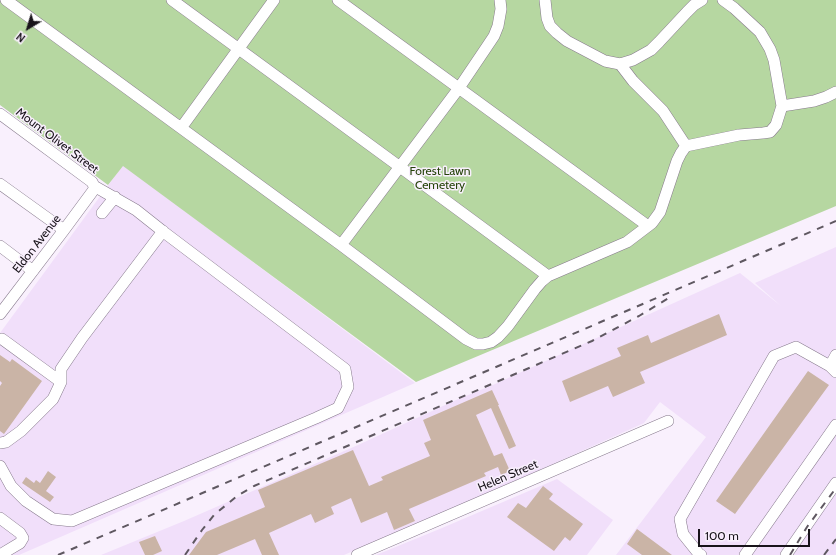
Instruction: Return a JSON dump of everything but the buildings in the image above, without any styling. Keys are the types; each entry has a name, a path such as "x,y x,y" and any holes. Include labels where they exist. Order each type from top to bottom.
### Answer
{"street":[{"path":"6,0 342,245 466,339 476,344 491,342 498,337 508,326 535,289 548,276 627,242 656,219 660,212 677,161 681,152 686,146 733,136 763,134 770,132 776,125 782,106 774,60 770,49 760,32 747,19 723,0"},
{"path":"172,0 548,276"},
{"path":"181,128 274,0"},
{"path":"338,0 648,226"},
{"path":"342,245 459,88 494,36 500,17 500,0"},
{"path":"545,0 547,18 550,26 557,33 567,41 605,61 620,64 633,60 651,50 694,5 702,0"},
{"path":"620,64 633,81 663,111 686,146"},
{"path":"782,106 814,101 836,92"},
{"name":"Mount Olivet Street","path":"0,114 92,182 94,188 115,197 136,210 345,369 348,387 338,408 72,521 53,518 26,501 11,486 0,466"},
{"path":"0,184 64,230"},
{"name":"Eldon Avenue","path":"0,314 94,188"},
{"path":"102,213 115,197"},
{"path":"0,443 6,442 21,431 53,399 61,382 61,369 82,338 163,231"},
{"path":"0,246 33,271"},
{"path":"2,339 61,382"},
{"path":"700,555 683,534 680,519 774,356 796,347 833,369 836,355"},
{"name":"Helen Street","path":"357,555 668,421"},
{"path":"745,555 836,425"},
{"path":"786,555 836,483"},
{"path":"0,518 20,533 23,538 20,543 0,555"}],"shaded area":[{"path":"123,165 415,383 19,555 0,555 0,333"},
{"path":"836,247 836,555 616,555 706,437 660,402 644,423 495,490 344,555 101,555 184,521 358,445 740,273 781,306 755,283"},
{"path":"557,479 613,520 587,555 376,555 442,528"}],"green space":[{"name":"Forest Lawn Cemetery","path":"0,0 836,0 836,206 416,382 123,166 108,185 0,105"}],"railway":[{"path":"58,555 836,221"},
{"path":"185,555 214,515 237,496 254,486 592,341 639,316 672,296"},
{"path":"790,555 807,527 836,488"},
{"path":"824,555 836,539"}]}
